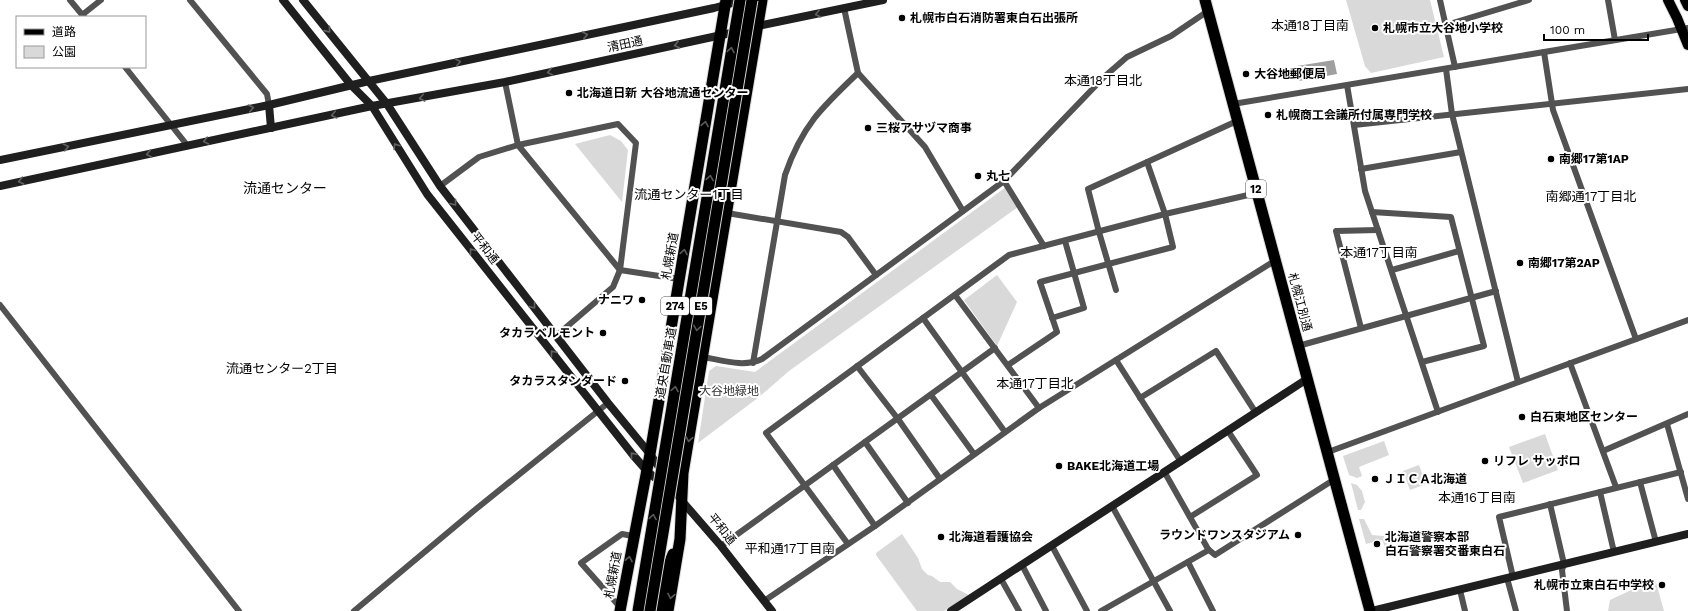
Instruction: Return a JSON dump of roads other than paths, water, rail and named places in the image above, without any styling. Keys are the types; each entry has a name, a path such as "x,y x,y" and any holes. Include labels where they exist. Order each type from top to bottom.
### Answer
{"highway":[{"name":"道央自動車道","path":"638,611 740,0"},
{"name":"道央自動車道","path":"650,611 752,0"},
{"path":"668,611 680,539 683,473 762,0"},
{"name":"札幌江別通","path":"1205,0 1371,611"},
{"name":"札幌新道","path":"623,610 624,587 650,454 725,3"},
{"path":"659,611 667,569 680,539"}],"main road":[{"path":"1668,0 1685,29 1688,45"},
{"path":"1685,0 1688,6"}],"street":[{"path":"70,0 83,16 101,0"},
{"path":"190,0 267,94 271,128"},
{"name":"平和通","path":"283,0 351,85 372,106 427,194 598,411 646,471 682,501"},
{"name":"平和通","path":"303,0 387,104 440,186 608,403 650,454 682,501 721,546 772,611"},
{"name":"清田通","path":"0,160 269,105 369,80 725,3 745,0"},
{"name":"清田通","path":"0,186 372,106 505,82 883,0"},
{"path":"1440,0 1455,67"},
{"path":"1446,25 1529,0"},
{"path":"1608,0 1615,40"},
{"path":"844,8 858,74 925,147 963,211"},
{"path":"702,357 744,364 753,363 762,359 1004,181 1104,77 1127,57 1171,36 1208,11"},
{"path":"1233,104 1685,29"},
{"path":"1544,52 1552,104 1636,339"},
{"path":"125,68 187,145"},
{"path":"1446,68 1452,114 1518,382"},
{"path":"753,363 785,175 801,136 818,112 858,74"},
{"path":"505,82 518,145 620,270 679,279"},
{"path":"1347,85 1365,191 1438,412"},
{"path":"1354,125 1688,89"},
{"path":"1116,290 1088,189 1237,121"},
{"path":"440,186 479,157 518,145 618,124 636,143 620,270 613,287 556,336"},
{"path":"1362,169 1461,152"},
{"path":"1008,365 1057,332 1040,282 1173,248 1165,214 1147,162"},
{"path":"1004,181 1044,246"},
{"path":"848,544 766,433 1009,255 1165,214 1257,193"},
{"path":"1372,212 1451,217 1484,346 1422,362"},
{"path":"727,213 841,232 848,237 876,275"},
{"path":"1361,328 1336,231 1378,230"},
{"path":"1052,318 1084,308 1065,241"},
{"path":"1392,270 1459,251"},
{"path":"764,601 876,526 1039,408 1276,260"},
{"path":"1298,346 1496,291"},
{"path":"955,294 1039,408"},
{"path":"0,305 239,611"},
{"path":"923,318 1005,432"},
{"path":"1328,452 1688,320"},
{"path":"721,546 995,348"},
{"path":"1140,398 1216,351 1256,413"},
{"path":"1116,360 1181,462"},
{"path":"1570,363 1616,487"},
{"path":"857,366 898,419 940,479"},
{"path":"951,611 1307,379"},
{"path":"931,395 974,454"},
{"path":"354,611 476,509 608,403"},
{"path":"1603,451 1688,414"},
{"path":"1667,424 1688,499"},
{"path":"1190,517 1257,475 1228,431"},
{"path":"865,442 908,502"},
{"path":"832,465 876,526"},
{"path":"1164,472 1208,549 1215,555 1335,479"},
{"path":"1516,611 1499,517 1681,472"},
{"path":"1640,482 1656,542"},
{"path":"1600,492 1614,552"},
{"path":"1550,504 1564,564 1562,570 1567,611"},
{"path":"1112,506 1170,611"},
{"path":"623,610 581,563 622,534 633,536"},
{"path":"1371,611 1688,534"},
{"path":"1052,546 1087,611"},
{"path":"1101,611 1207,551 1208,549"},
{"path":"1188,562 1213,611"},
{"path":"1022,565 1046,611"},
{"path":"1001,579 1019,611"},
{"path":"1460,590 1466,611"},
{"path":"1113,605 1117,611"}],"place":[{"name":"札幌市白石消防署東白石出張所","path":"902,18"},
{"name":"札幌市立大谷地小学校","path":"1375,28"},
{"name":"大谷地郵便局","path":"1246,74"},
{"name":"北海道日新 大谷地流通センター","path":"569,93"},
{"name":"札幌商工会議所付属専門学校","path":"1268,115"},
{"name":"三桜アサヅマ商事","path":"868,128"},
{"name":"南郷17第1AP","path":"1551,159"},
{"name":"丸七","path":"978,176"},
{"name":"南郷17第2AP","path":"1520,263"},
{"name":"ナニワ","path":"642,300"},
{"name":"タカラベルモント","path":"603,333"},
{"name":"タカラスタンダード","path":"625,381"},
{"name":"白石東地区センター","path":"1522,417"},
{"name":"リフレ サッポロ","path":"1485,461"},
{"name":"BAKE北海道工場","path":"1059,466"},
{"name":"ＪＩＣＡ北海道","path":"1375,479"},
{"name":"ラウンドワンスタジアム","path":"1298,535"},
{"name":"北海道看護協会","path":"941,537"},
{"name":"北海道警察本部 白石警察署交番東白石","path":"1377,544"},
{"name":"札幌市立東白石中学校","path":"1662,585"}],"district":[{"name":"本通18丁目南","path":"1310,25"},
{"name":"本通18丁目北","path":"1103,80"},
{"name":"流通センター","path":"285,188"},
{"name":"流通センター1丁目","path":"689,194"},
{"name":"南郷通17丁目北","path":"1591,196"},
{"name":"本通17丁目南","path":"1379,252"},
{"name":"流通センター2丁目","path":"282,368"},
{"name":"本通17丁目北","path":"1035,383"},
{"name":"本通16丁目南","path":"1477,497"},
{"name":"平和通17丁目南","path":"790,548"}],"park label":[{"name":"大谷地緑地","path":"729,391"}]}
